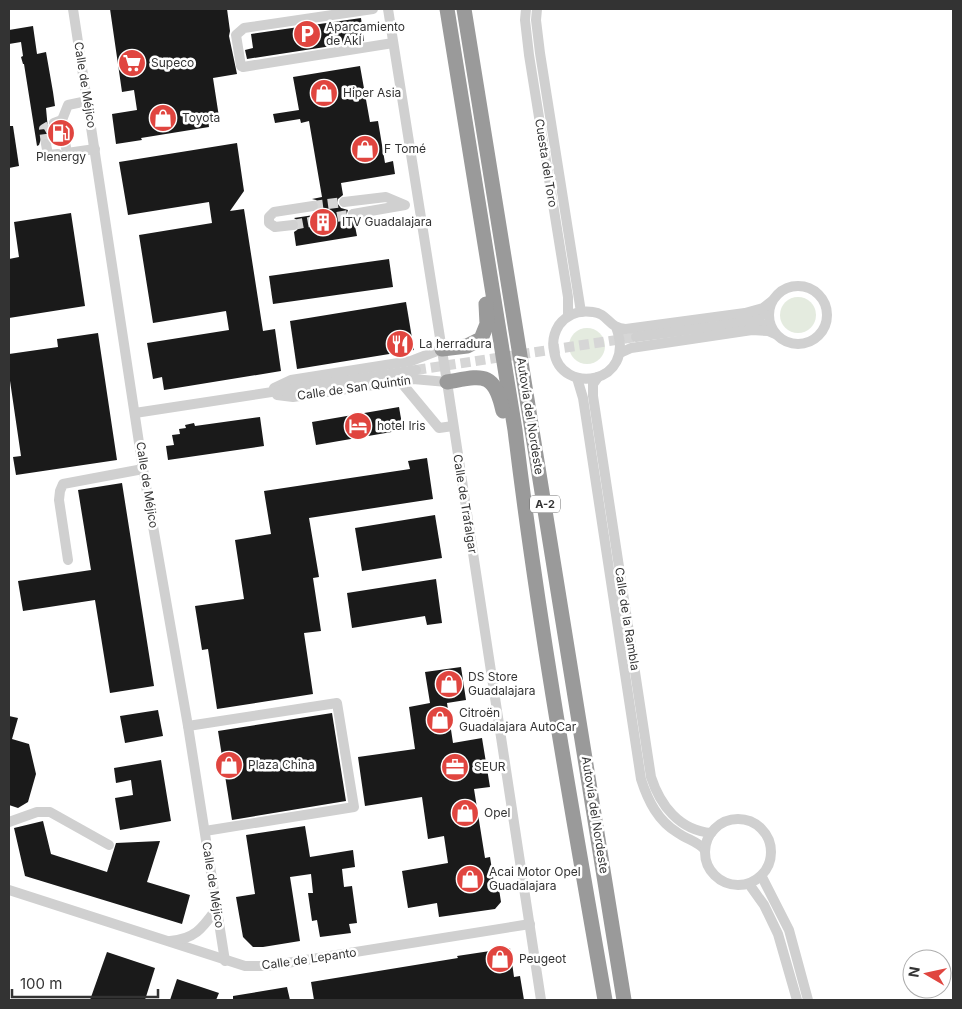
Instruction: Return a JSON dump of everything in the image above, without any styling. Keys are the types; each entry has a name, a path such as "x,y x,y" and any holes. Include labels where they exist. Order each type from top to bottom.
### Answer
{"highway":[{"path":"439,9 487,313 487,324 481,339 467,346 442,349"},
{"name":"Autovía del Nordeste","path":"447,9 513,420 559,734 605,1000"},
{"name":"Autovía del Nordeste","path":"464,9 624,1000"},
{"path":"447,382 483,377 493,384 502,404 522,487"}],"street":[{"name":"Calle de Méjico","path":"73,9 143,469 188,726 225,961"},
{"path":"374,9 244,28 236,35 241,66 393,43"},
{"name":"Calle de Trafalgar","path":"388,9 454,426 541,1000"},
{"name":"Cuesta del Toro","path":"526,9 525,20 529,55 568,298 568,316"},
{"path":"537,9 536,20 540,53 581,312"},
{"path":"57,125 68,105 87,101"},
{"path":"62,154 56,143 48,155 62,154 95,149"},
{"path":"344,202 386,198 405,205"},
{"path":"353,214 418,203"},
{"path":"293,224 274,226 270,223 269,217 274,212 313,206"},
{"path":"636,337 748,322 760,323 773,331 782,340 800,344 809,342 823,330 827,312 820,295 804,286 794,286 778,293 763,315 748,322"},
{"path":"616,327 626,329 746,313 771,305"},
{"path":"771,305 773,331"},
{"path":"581,312 594,312 606,317 616,327 620,339 620,353 616,363 608,372 588,379 577,378 567,373 554,355 553,344 560,324 568,316 581,312"},
{"path":"620,353 630,348 752,330 773,331"},
{"name":"Calle de San Quintín","path":"261,394 291,380 412,360 442,349"},
{"name":"Calle de San Quintín","path":"135,413 416,370"},
{"name":"Calle de la Rambla","path":"598,377 593,384 593,396 652,777 657,793 667,810 684,824 702,832 711,833"},
{"path":"577,378 582,398 641,779 646,798 659,818 678,834 698,843 704,850 709,868 722,882 734,886 749,884 762,877 772,858 771,845 767,833 755,822 744,818 732,818 719,824 711,833 704,850"},
{"name":"Calle de San Quintín","path":"261,394 293,397 413,379 447,382"},
{"path":"400,381 439,428 454,426"},
{"path":"68,560 59,500 63,484 143,469"},
{"path":"188,726 337,703 354,807 204,831"},
{"path":"9,822 37,812 50,812 109,846"},
{"path":"762,877 789,930 808,1000"},
{"path":"749,884 764,905 778,934 797,1000"},
{"name":"Calle de Lepanto","path":"9,890 245,966 268,966 530,924"},
{"path":"167,941 183,939 198,932 218,908"}],"shaded area":[{"path":"798,297 805,298 811,302 815,308 815,322 811,328 805,332 798,333 791,332 785,328 781,322 780,315 781,308 785,302 791,298"},
{"path":"587,328 594,329 600,333 604,339 604,353 600,359 594,363 587,364 580,363 574,359 570,353 569,346 570,339 574,333 580,329"}],"building":[{"path":"110,9 227,9 229,36 237,74 213,78 219,117 208,119 209,127 116,144 112,114 137,110 134,90 122,92"},
{"path":"361,18 364,41 247,59 245,50 253,48 251,34"},
{"path":"33,26 37,54 46,52 53,92 55,106 46,108 48,130 53,135 64,134 68,132 70,126 73,141 64,135 60,137 58,143 53,143 51,139 45,137 41,139 37,146 24,64 21,57 23,56 21,42 9,44 9,30"},
{"path":"360,66 370,122 378,121 385,163 393,161 395,174 341,183 343,195 338,199 337,203 341,208 348,210 346,216 354,221 357,236 296,246 294,232 300,225 294,218 314,215 319,209 320,204 312,199 322,197 309,121 301,123 300,119 275,123 273,114 299,110 293,77"},
{"path":"9,126 13,126 19,166 9,168"},
{"path":"237,143 244,191 230,211 244,209 263,331 275,329 281,371 164,390 162,377 153,379 147,343 229,330 226,311 153,323 139,235 212,223 209,202 128,215 119,162"},
{"path":"71,213 85,306 9,318 9,259 19,257 14,222"},
{"path":"389,259 393,287 273,304 269,276"},
{"path":"406,302 414,350 297,369 290,321"},
{"path":"98,333 117,460 16,475 13,457 21,456 9,374 9,354 58,347 57,339"},
{"name":"hotel Iris","path":"399,407 403,430 316,445 312,422"},
{"path":"260,417 264,446 168,460 166,446 174,445 172,435 180,434 179,429 186,428 185,425 194,423 195,426"},
{"path":"427,458 433,499 309,518 319,577 313,578 321,631 304,633 313,694 217,709 208,649 202,650 195,606 244,599 235,540 271,534 264,491 410,469 408,461"},
{"path":"122,483 154,686 110,693 95,600 23,611 18,581 91,570 78,490"},
{"path":"435,515 442,558 362,571 355,528"},
{"path":"436,579 442,623 427,625 425,616 352,628 347,593"},
{"path":"461,667 466,700 447,703 453,743 482,738 490,787 474,789 485,858 490,857 495,889 499,889 501,902 495,909 439,917 437,903 408,908 402,871 448,863 444,836 428,839 422,797 365,806 358,757 415,749 409,707 430,703 425,672"},
{"path":"158,710 163,736 125,743 120,716"},
{"path":"332,713 346,801 232,820 218,731"},
{"path":"9,716 18,718 12,739 29,744 36,774 28,802 18,808 9,805"},
{"path":"161,760 171,821 120,830 115,798 133,795 131,780 116,783 114,768"},
{"path":"43,821 51,854 107,872 116,843 160,841 147,882 190,895 182,924 25,876 14,828"},
{"path":"305,826 310,857 353,850 355,867 342,869 344,887 352,886 357,923 349,924 351,933 320,937 317,920 312,921 308,893 313,893 311,874 290,877 300,941 253,947 243,937 236,897 255,894 246,835"},
{"path":"510,948 514,977 520,976 524,1000 314,1000 311,982"},
{"path":"107,952 155,968 145,1000 90,1000"},
{"path":"177,979 219,993 216,1000 170,1000"},
{"path":"287,987 290,1000 233,1000 233,996"}],"tunnel":[{"path":"46,144 44,129 49,126"},
{"path":"55,128 56,143"},
{"path":"313,206 344,202"},
{"path":"293,225 353,214"},
{"path":"416,370 636,337"}],"place":[{"name":"Aparcamiento de AkÍ","path":"307,34"},
{"name":"Supeco","path":"132,63"},
{"name":"Hiper Asia","path":"324,93"},
{"name":"Toyota","path":"163,118"},
{"name":"Plenergy","path":"61,133"},
{"name":"F Tomé","path":"365,149"},
{"name":"ITV Guadalajara","path":"323,222"},
{"name":"La herradura","path":"400,344"},
{"name":"hotel Iris","path":"358,426"},
{"name":"DS Store Guadalajara","path":"449,684"},
{"name":"Citroën Guadalajara AutoCar","path":"440,720"},
{"name":"Plaza China","path":"229,765"},
{"name":"SEUR","path":"455,767"},
{"name":"Opel","path":"465,813"},
{"name":"Acai Motor Opel Guadalajara","path":"470,879"},
{"name":"Peugeot","path":"500,959"}]}
